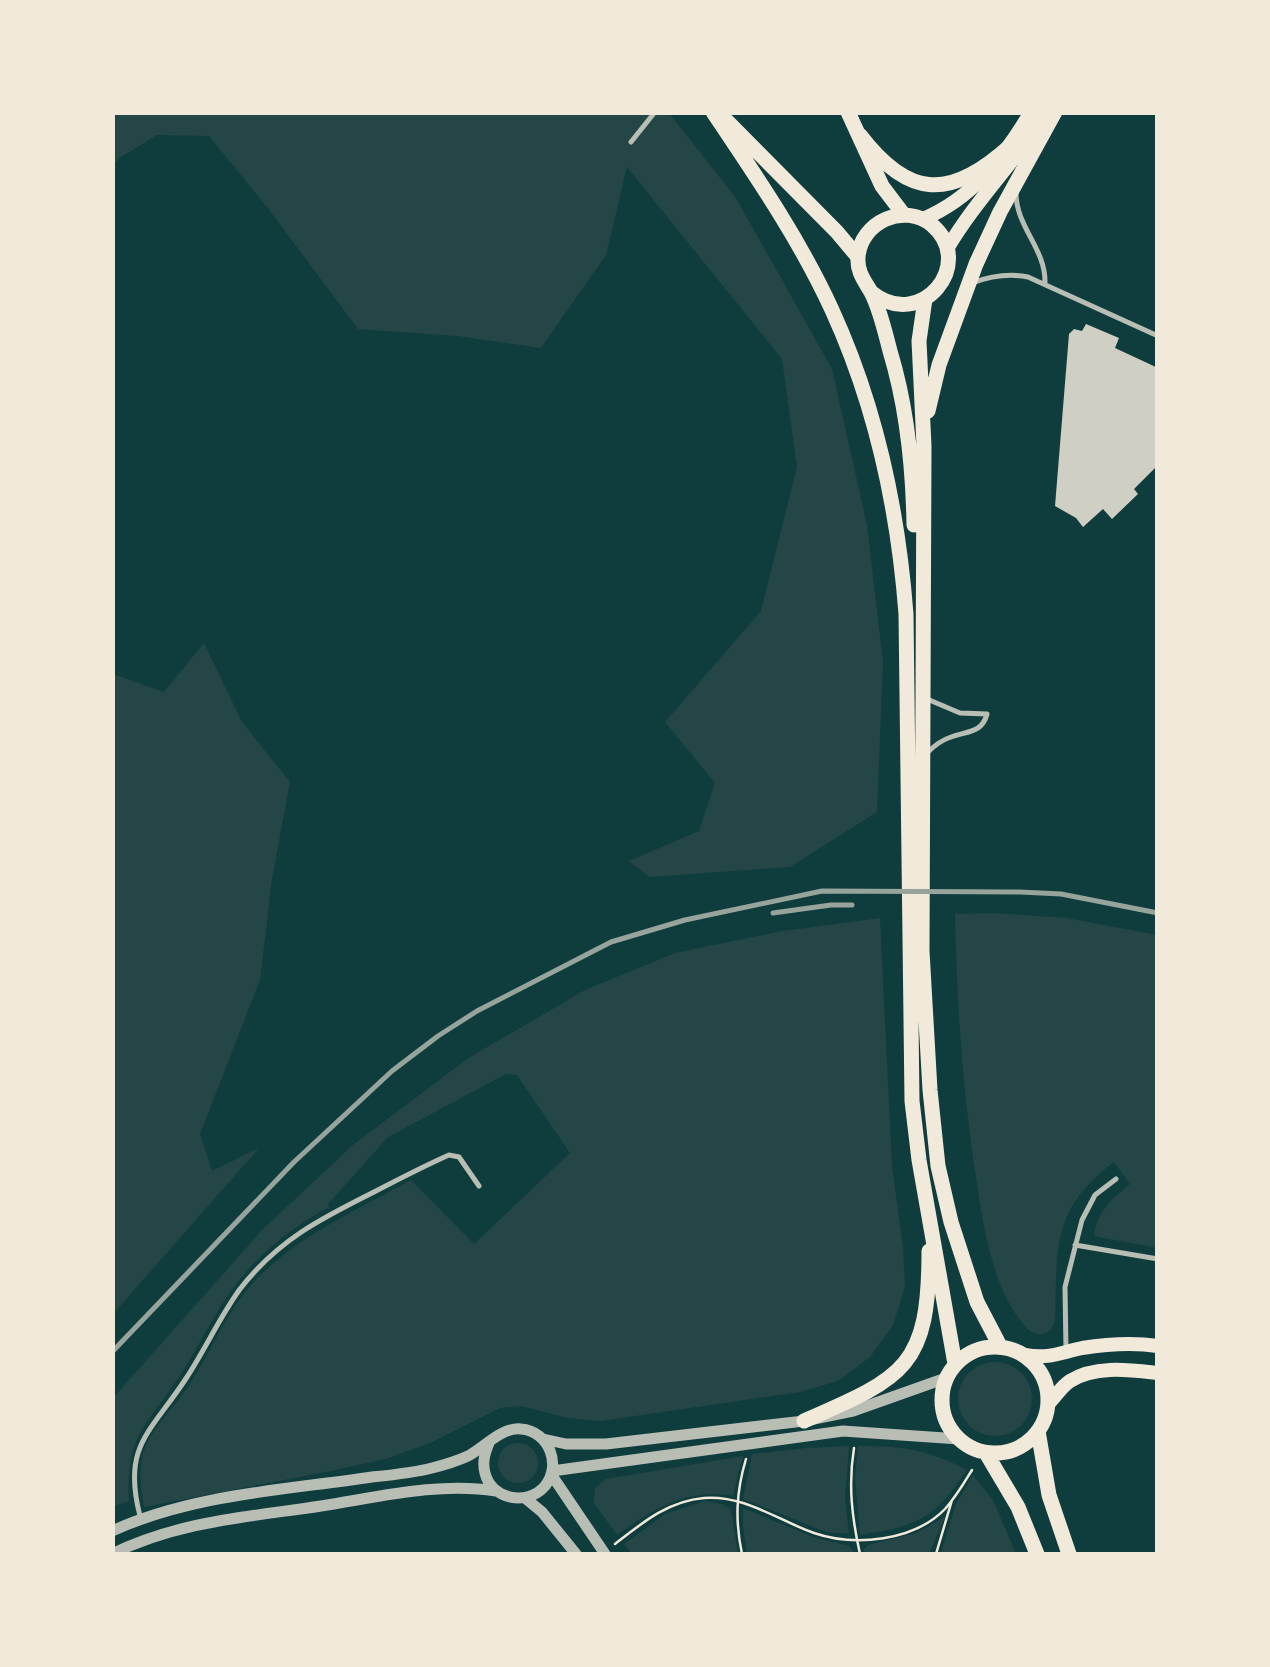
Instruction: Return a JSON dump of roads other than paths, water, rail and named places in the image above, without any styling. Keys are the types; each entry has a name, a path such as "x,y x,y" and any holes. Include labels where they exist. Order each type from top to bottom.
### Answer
{"highway":[{"path":"715,112 756,149 858,257"},
{"path":"715,112 770,198 830,306 860,379 884,463 898,536 906,614 912,1101 951,1371"},
{"path":"848,112 882,186 904,215"},
{"path":"924,446 933,385 969,284 988,238 1055,112"},
{"path":"860,134 896,174 929,185 963,178 1010,146"},
{"path":"871,292 897,305 933,294 947,268 947,249 938,232 923,219 904,215 885,218 863,238 858,257 860,276 871,292 898,378 910,448 914,549 906,654"},
{"path":"925,299 919,340 924,446 922,952 936,1149 951,1222 968,1276 1000,1346"},
{"path":"804,1420 882,1384 914,1350 923,1326 929,1287 929,1216"},
{"path":"1000,1346 1025,1355 1043,1376 1048,1390 1045,1418 1038,1431 1028,1442 1001,1453 972,1448 959,1440 942,1411 942,1394 951,1371 968,1353 984,1347 1000,1346"},
{"path":"1038,1431 1049,1495 1069,1554"},
{"path":"986,1452 1013,1498 1038,1554"}],"main road":[{"path":"923,219 953,204 998,162 1030,112"},
{"path":"947,249 1048,112"},
{"path":"1025,1355 1046,1358 1118,1344 1158,1346"},
{"path":"1048,1404 1070,1381 1096,1372 1158,1373"}],"street":[{"path":"543,1440 606,1444 804,1420 852,1411 951,1371"},
{"path":"112,1531 168,1510 227,1498 430,1469 470,1455 509,1430 533,1432 550,1449 553,1460 546,1485 525,1498 515,1499 496,1491 444,1488 220,1519 166,1532 112,1554"},
{"path":"552,1473 843,1431 959,1440"},
{"path":"489,1444 484,1471 496,1491"},
{"path":"552,1473 610,1550"},
{"path":"525,1498 542,1512 576,1554"}],"lane":[{"path":"631,142 655,112"},
{"path":"1019,182 1016,204 1042,257 1046,283"},
{"path":"969,284 1014,274 1046,283 1158,336"},
{"path":"924,698 960,713 988,714 980,728 946,738 924,758"},
{"path":"140,1519 133,1485 139,1447 227,1308 267,1258 318,1219 449,1154 460,1157 479,1186"},
{"path":"1066,1353 1064,1295 1075,1245 1090,1203 1116,1179"},
{"path":"1075,1245 1158,1259"}],"railway":[{"path":"112,1352 294,1162 392,1071 477,1011 611,942 685,920 822,891 1061,894 1158,913"},
{"path":"773,913 852,905"}]}
